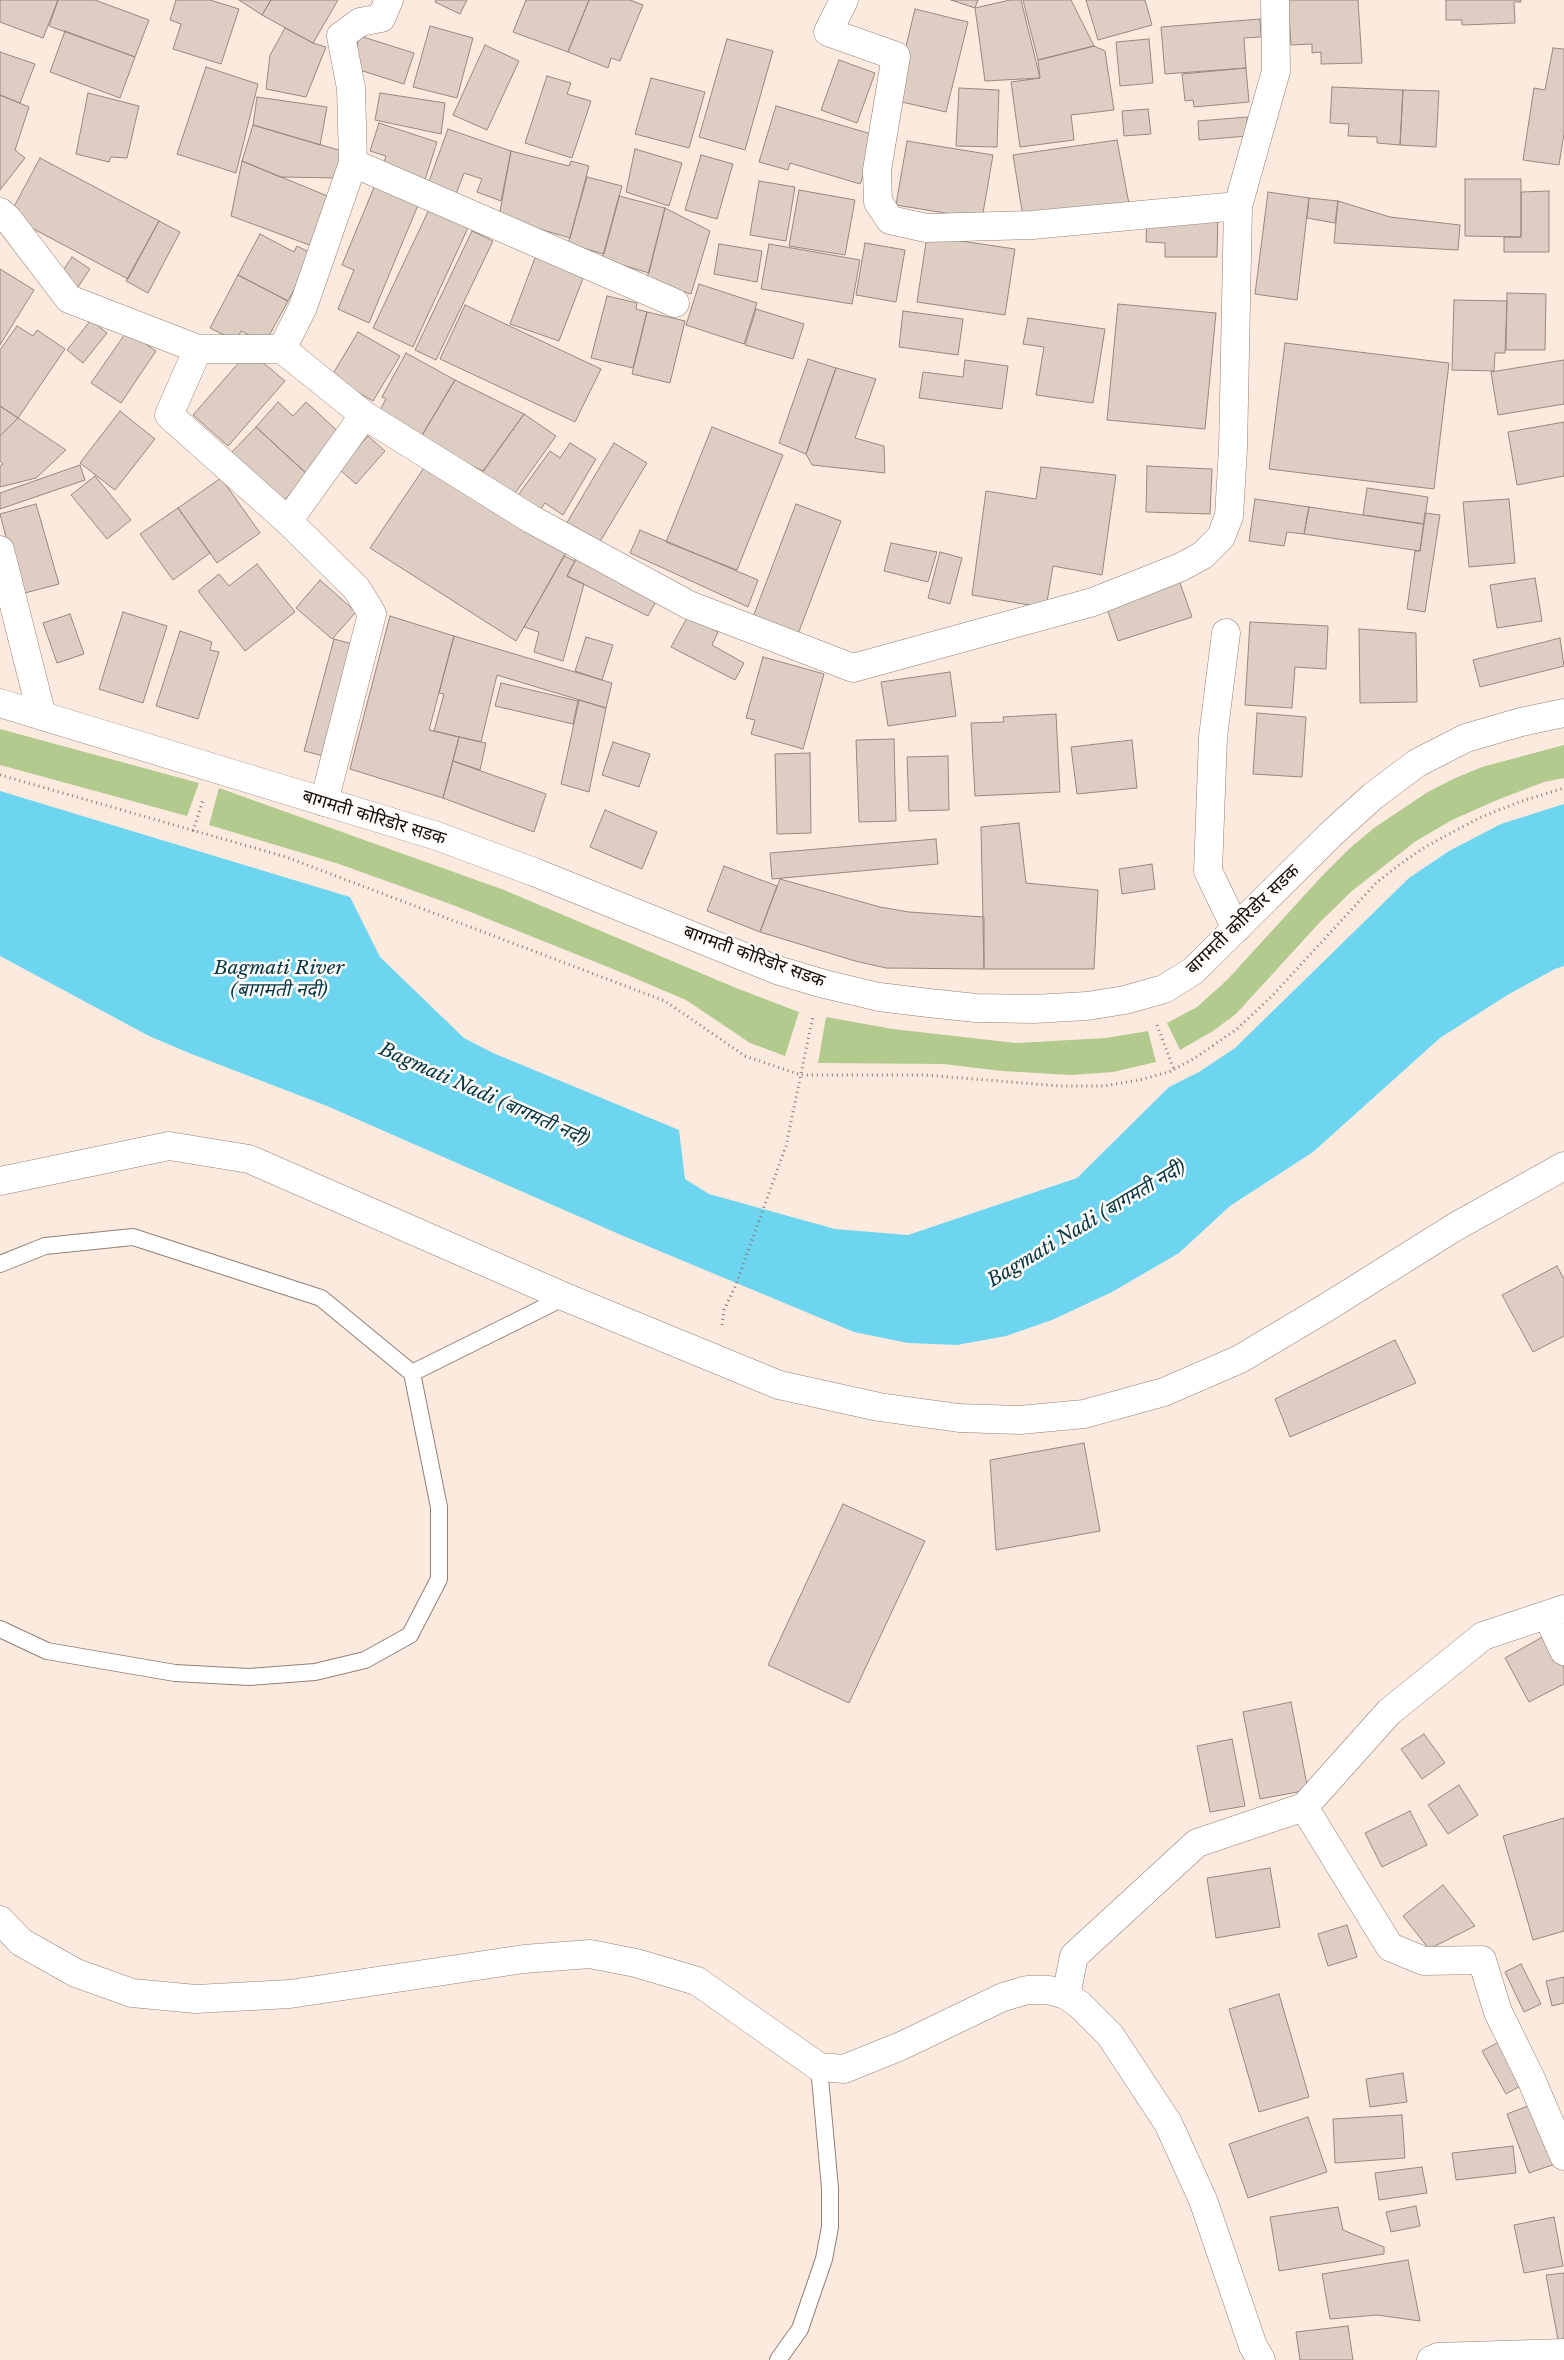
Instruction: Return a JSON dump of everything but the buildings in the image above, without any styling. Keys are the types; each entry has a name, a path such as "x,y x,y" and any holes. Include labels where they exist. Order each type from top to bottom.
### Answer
{"street":[{"path":"282,349 303,308 353,163 351,88 341,36 360,22 381,18 388,0"},
{"path":"844,0 828,32 896,56 877,170 878,202 890,220 926,228 1032,225 1238,206"},
{"path":"0,212 8,219 69,298 198,349 282,349 364,414 531,519 689,605 852,668 1093,602 1160,577 1181,567 1203,555 1221,537 1229,516 1233,448 1238,206 1276,71 1275,0"},
{"path":"353,163 675,303"},
{"path":"198,349 169,415 288,521 357,589 372,614 324,802"},
{"path":"288,521 364,414"},
{"path":"0,550 42,716"},
{"path":"1226,633 1213,737 1208,871 1236,929"},
{"name":"बागमती कोरिडोर सडक","path":"0,703 437,836 525,868 777,970 824,984 879,997 976,1008 1034,1009 1087,1006 1125,1000 1164,989 1192,971 1330,834 1373,796 1417,763 1466,738 1521,722 1564,713"},
{"path":"0,1180 169,1146 249,1158 565,1297 718,1362 788,1387 879,1407 959,1418 1020,1420 1084,1414 1164,1392 1240,1359 1455,1227 1564,1166"},
{"path":"1066,1995 1074,1956 1197,1843 1304,1807 1389,1712 1483,1636 1556,1612 1564,1651"},
{"path":"1304,1807 1390,1947 1424,1961 1482,1960 1498,2012 1531,2079 1564,2156"},
{"path":"0,1920 21,1942 76,1973 132,1993 196,1999 290,1994 524,1959 590,1954 636,1963 697,1981 819,2067 844,2069 901,2046 1003,1998 1027,1990 1049,1990 1066,1995 1080,2005 1110,2035 1168,2123 1203,2200 1253,2346 1261,2360"},
{"path":"1436,2359 1564,2353"}],"lane":[{"path":"0,1264 45,1246 133,1237 321,1298 412,1373 439,1507 439,1580 410,1635 365,1660 315,1672 249,1677 175,1674 47,1651 0,1629"},
{"path":"412,1373 565,1297"},
{"path":"778,2360 800,2329 824,2259 830,2227 830,2188 819,2067"}],"path":[{"path":"735,1287 786,1146 814,1015 824,984"},
{"path":"1146,994 1174,1070"}],"green space":[{"path":"0,729 199,783 187,816 0,765"},
{"path":"1564,745 1564,778 1544,782 1497,800 1452,820 1416,841 1352,891 1320,922 1236,1014 1213,1031 1180,1050 1167,1023 1197,1007 1227,980 1322,876 1350,848 1374,828 1426,793 1453,779 1482,767"},
{"path":"219,788 504,890 736,988 799,1012 785,1056 750,1043 686,1000 618,971 453,905 339,864 209,825"},
{"path":"826,1017 893,1029 1016,1043 1106,1038 1148,1031 1156,1062 1113,1072 1072,1075 1002,1071 943,1064 818,1063"}],"water":[{"name":"Bagmati River (बागमती नदी)","path":"0,791 350,897 380,957 464,1038 493,1053 679,1130 685,1179 709,1194 835,1229 908,1235 1077,1178 1169,1087 1199,1072 1235,1048 1409,878 1449,851 1501,824 1564,804 1564,966 1509,994 1440,1038 1313,1152 1230,1206 1179,1253 1112,1292 1052,1320 1006,1336 957,1345 908,1343 854,1332 621,1235 327,1106 149,1036 0,956"}],"water label":[{"name":"Bagmati Nadi (बागमती नदी)","path":"484,1095"},
{"name":"Bagmati Nadi (बागमती नदी)","path":"1087,1224"}]}
